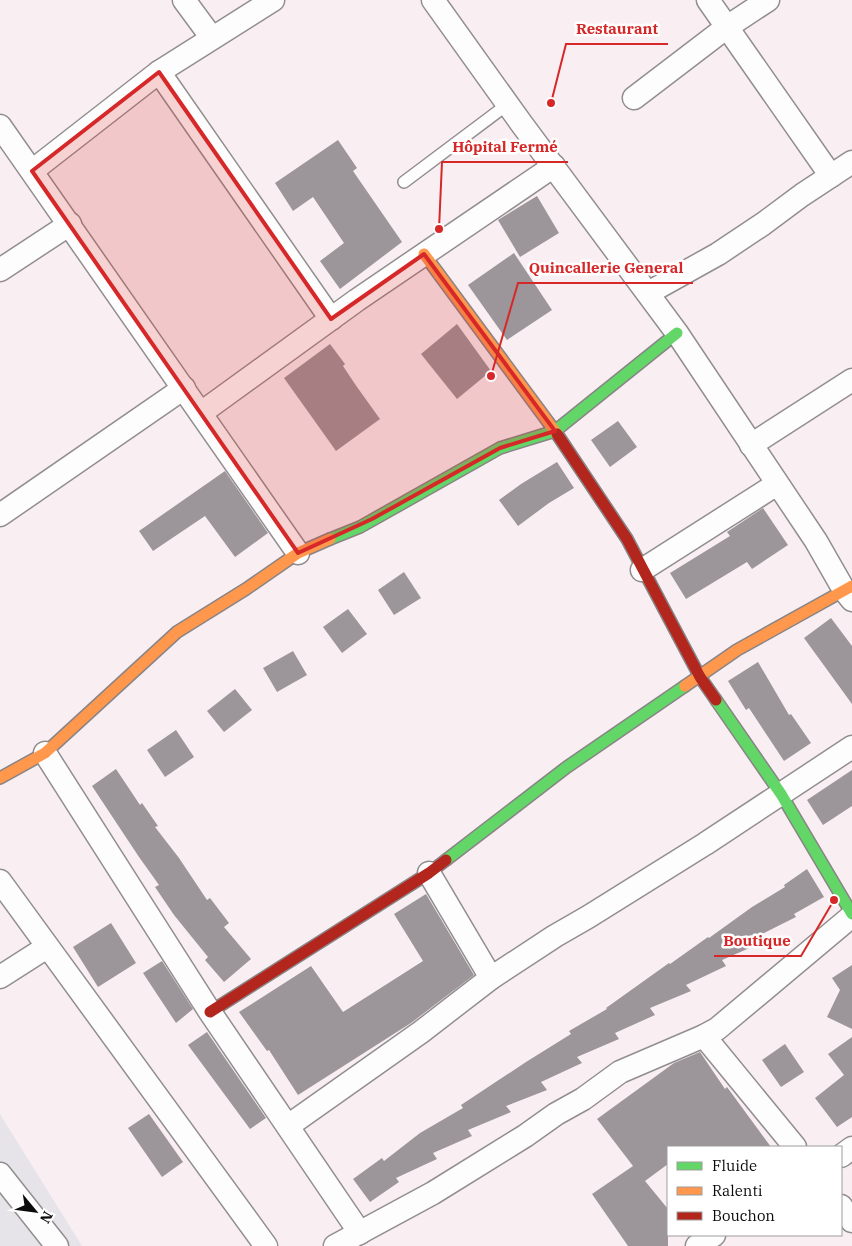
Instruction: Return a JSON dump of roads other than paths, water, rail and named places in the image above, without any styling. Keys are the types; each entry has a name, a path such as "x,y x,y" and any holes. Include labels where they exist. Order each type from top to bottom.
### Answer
{"street":[{"path":"184,0 212,38"},
{"path":"32,171 159,72 273,0"},
{"path":"210,1012 428,873 567,767 737,650 849,592 677,333 508,104 434,0"},
{"path":"708,0 832,176"},
{"path":"634,98 727,27 768,0"},
{"path":"159,72 331,319"},
{"path":"0,126 298,553"},
{"path":"648,293 718,254 852,162"},
{"path":"201,413 331,319 554,166"},
{"path":"0,270 70,224"},
{"path":"334,1246 433,1193 526,1136 620,1072 717,1029 852,915 781,794 700,677 627,539 555,431 424,254"},
{"path":"0,778 45,753 177,632 246,589 298,553 360,527 500,448 555,431 677,333"},
{"path":"752,445 852,380"},
{"path":"0,515 184,388"},
{"path":"642,570 777,484"},
{"path":"288,1126 421,1032 491,978 555,936 706,844 852,747"},
{"path":"45,753 210,1012 360,1233"},
{"path":"428,873 491,978"},
{"path":"0,881 266,1246"},
{"path":"0,977 47,947"},
{"path":"704,1036 794,1146"},
{"path":"0,1174 57,1246"},
{"path":"842,1207 852,1221"},
{"path":"697,1246 712,1236"}],"lane":[{"path":"404,182 508,104"}],"place":[{"name":"Restaurant","path":"551,103"},
{"name":"Hôpital Fermé","path":"439,229"},
{"name":"Quincallerie General","path":"491,376"},
{"name":"Boutique","path":"834,900"}]}
